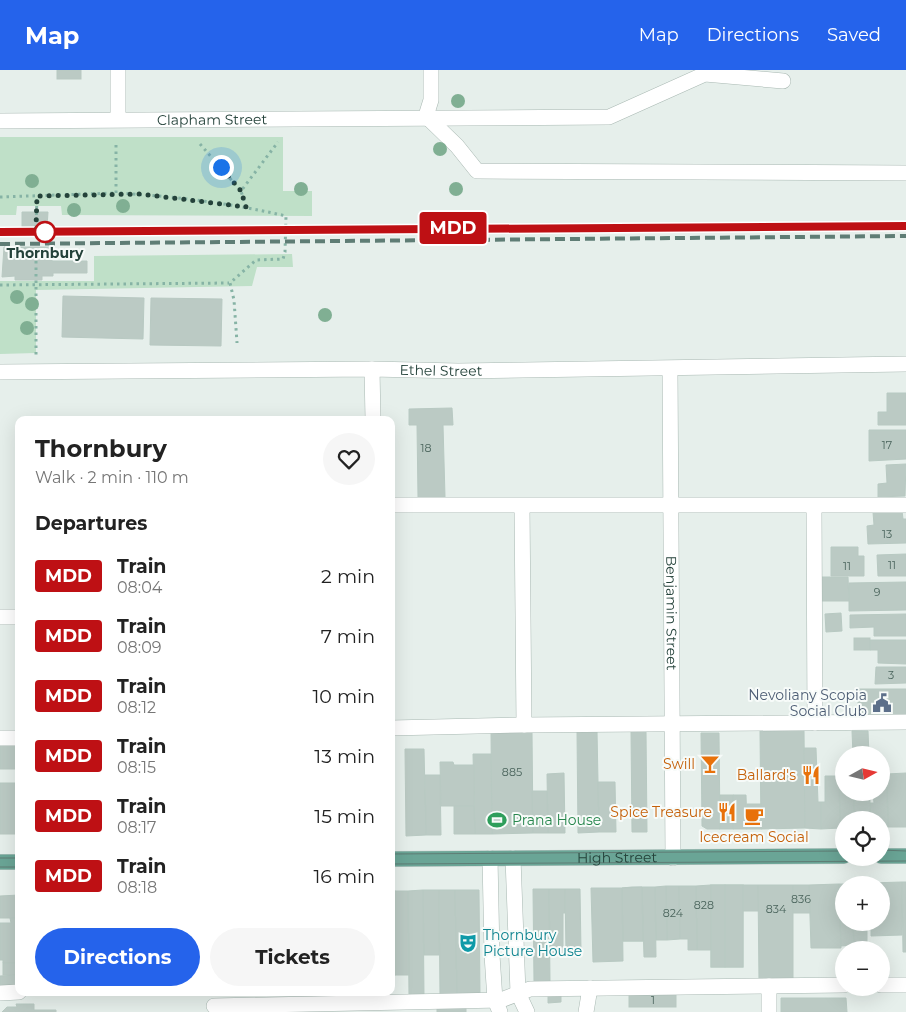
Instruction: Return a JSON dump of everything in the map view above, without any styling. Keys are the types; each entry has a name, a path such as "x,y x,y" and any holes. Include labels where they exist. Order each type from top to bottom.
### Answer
{"main road":[{"name":"High Street","path":"395,859 835,856"},
{"path":"890,856 906,856"},
{"path":"0,862 15,862"}],"street":[{"path":"118,70 118,119"},
{"path":"431,70 431,100 426,116 457,146 477,171 906,173"},
{"name":"Clapham Street","path":"0,121 426,116 609,117 705,74 783,81"},
{"name":"Ethel Street","path":"882,364 906,370"},
{"name":"Ethel Street","path":"0,372 372,369 458,371 906,364"},
{"path":"372,369 373,416"},
{"name":"Benjamin Street","path":"670,369 673,858"},
{"path":"395,505 671,504 814,507 906,505"},
{"path":"522,506 524,725"},
{"path":"814,507 815,723"},
{"path":"0,617 15,617"},
{"path":"395,728 906,722"},
{"path":"0,738 15,738"},
{"path":"490,858 497,1006"},
{"path":"514,858 518,994 527,1012"},
{"path":"214,1003 397,1007 497,1006 530,989 835,985"},
{"path":"890,985 906,985"},
{"path":"769,986 769,1012"},
{"path":"586,1012 590,988"},
{"path":"0,992 15,992"}],"path":[{"path":"241,191 278,142"},
{"path":"200,144 241,191 246,207"},
{"path":"116,145 116,193"},
{"path":"0,197 116,193 182,198 246,207 286,216 285,252 283,259 256,260 230,283 0,285"},
{"path":"36,228 37,196"},
{"path":"36,248 36,372"},
{"path":"230,283 234,300 236,343"}],"green space":[{"path":"0,137 283,137 283,191 312,191 312,216 62,215 61,206 17,206 16,215 0,215"},
{"path":"292,254 293,267 257,267 252,286 36,290 36,353 0,354 0,281 94,281 94,256"}],"building":[{"path":"57,70 81,70 81,79 57,79"},
{"path":"22,212 48,212 47,227 22,227"},
{"path":"4,247 51,247 52,261 87,261 87,273 53,273 53,276 42,276 42,280 15,280 15,276 2,277"},
{"path":"63,296 144,298 143,339 62,337"},
{"path":"151,298 222,299 221,346 150,345"},
{"path":"887,393 906,393 906,425 878,425 878,412 887,412"},
{"path":"452,408 453,425 443,425 445,497 418,497 417,425 409,425 409,409"},
{"path":"869,430 906,430 906,459 869,461"},
{"path":"906,464 905,496 878,497 878,484 887,483 886,465"},
{"path":"902,511 903,519 906,519 906,543 868,544 867,526 874,525 873,512"},
{"path":"831,547 858,547 858,556 864,556 864,576 831,576"},
{"path":"906,554 906,576 878,576 877,555"},
{"path":"819,577 848,577 849,601 820,601"},
{"path":"906,582 906,610 849,611 849,583"},
{"path":"841,613 842,631 826,632 825,614"},
{"path":"906,614 906,636 874,636 874,627 850,628 850,615"},
{"path":"854,638 870,638 870,650 854,650"},
{"path":"870,640 906,640 906,664 878,663 878,650 870,650"},
{"path":"876,667 906,667 906,683 875,684"},
{"name":"Nevoliany Scopia Social Club","path":"858,689 906,689 906,718 858,718"},
{"path":"804,730 805,828 761,829 760,731"},
{"path":"577,731 597,731 599,832 578,833"},
{"path":"631,731 646,731 647,832 632,832"},
{"path":"852,731 868,731 869,746 853,746"},
{"path":"491,732 532,732 533,833 492,834"},
{"name":"Swill","path":"701,733 719,733 720,829 707,829 702,826"},
{"path":"0,744 15,744 15,769 0,769"},
{"name":"Ballard's","path":"804,748 816,748 818,802 821,802 821,829 805,828"},
{"path":"405,749 424,749 426,835 406,836"},
{"path":"473,754 491,754 492,834 475,834"},
{"path":"440,762 453,762 454,765 474,765 474,806 441,806"},
{"path":"564,773 565,833 548,833 547,774"},
{"path":"906,773 906,827 890,827 890,811 888,811 888,801 890,801 890,774"},
{"path":"425,775 440,775 441,835 426,835"},
{"path":"825,776 835,776 835,801 839,801 840,811 835,811 835,828 821,829 821,802 825,802"},
{"path":"598,782 615,782 616,832 599,832"},
{"path":"0,783 15,783 15,834 0,834"},
{"path":"532,791 547,791 548,833 533,833"},
{"name":"Spice Treasure","path":"720,795 733,795 733,829 720,829"},
{"path":"733,795 746,795 747,829 733,829"},
{"path":"840,801 854,801 854,811 840,811"},
{"path":"854,801 870,801 870,811 854,811"},
{"path":"874,801 887,801 888,811 870,811 870,803 874,803"},
{"name":"Icecream Social","path":"747,804 761,804 761,829 747,829"},
{"path":"454,806 474,806 475,834 454,834"},
{"path":"890,882 902,882 902,935 871,936 871,931 890,931"},
{"path":"902,882 906,882 906,952 903,952"},
{"path":"835,884 835,931 840,931 841,941 835,941 835,948 811,948 809,885"},
{"path":"711,885 725,885 725,967 711,967"},
{"path":"711,885 711,950 697,950 696,886"},
{"path":"711,885 743,885 743,967 711,967"},
{"path":"725,885 743,885 743,967 725,967"},
{"path":"743,885 758,885 759,911 743,911"},
{"path":"758,885 793,885 793,981 759,982"},
{"path":"793,885 809,885 810,913 793,913"},
{"path":"666,886 679,886 680,939 667,940"},
{"path":"666,886 667,940 656,940 655,887"},
{"path":"679,886 696,886 697,950 688,950 688,939 680,939"},
{"path":"632,887 642,887 643,941 634,941"},
{"path":"632,887 634,941 623,941 622,888"},
{"path":"642,887 655,887 656,957 644,957"},
{"path":"642,887 643,941 623,941 622,888"},
{"path":"591,888 622,888 623,961 593,962"},
{"path":"533,889 549,889 550,982 534,982"},
{"path":"549,889 565,889 563,953 550,953"},
{"path":"565,889 580,889 581,952 566,952"},
{"path":"423,890 439,890 439,955 424,955"},
{"path":"423,890 424,997 409,997 408,891"},
{"path":"439,890 455,890 457,996 440,996"},
{"name":"Thornbury Picture House","path":"455,890 479,890 480,996 457,996"},
{"path":"395,891 408,891 409,975 395,975"},
{"path":"15,895 15,918 0,918 0,896"},
{"path":"10,918 15,918 15,963 3,963 3,960 0,960 0,923 11,923"},
{"path":"841,931 853,931 854,941 841,941"},
{"path":"853,931 867,931 867,941 854,941"},
{"path":"3,963 15,963 15,975 3,975"},
{"path":"15,975 15,990 0,990 0,976"},
{"path":"629,992 676,992 676,1007 629,1007"},
{"path":"548,993 561,993 561,1002 548,1003"},
{"path":"781,998 846,998 847,1012 781,1012"},
{"path":"16,1004 34,1004 34,1010 56,1010 56,1012 2,1012 7,1007 17,1007"},
{"path":"437,1007 466,1007 466,1012 437,1012"}],"tram line":[{"path":"890,850 906,851"},
{"path":"395,854 835,851"},
{"path":"0,858 15,858"},
{"path":"395,864 906,861"},
{"path":"0,867 15,867"}],"railway":[{"path":"0,232 906,226"},
{"path":"0,244 906,236"}],"train":[{"name":"MDD","path":"0,232 906,226"}],"place":[{"name":"Thornbury","path":"45,232"},
{"name":"Nevoliany Scopia Social Club","path":"882,703"},
{"name":"Swill","path":"710,764"},
{"name":"Ballard's","path":"811,775"},
{"name":"Spice Treasure","path":"727,812"},
{"name":"Icecream Social","path":"754,816"},
{"name":"Prana House","path":"497,820"},
{"name":"Thornbury Picture House","path":"468,943"}],"route":[{"path":"45,232 36,228 37,196 140,194 246,207 241,191 221,167"}]}
